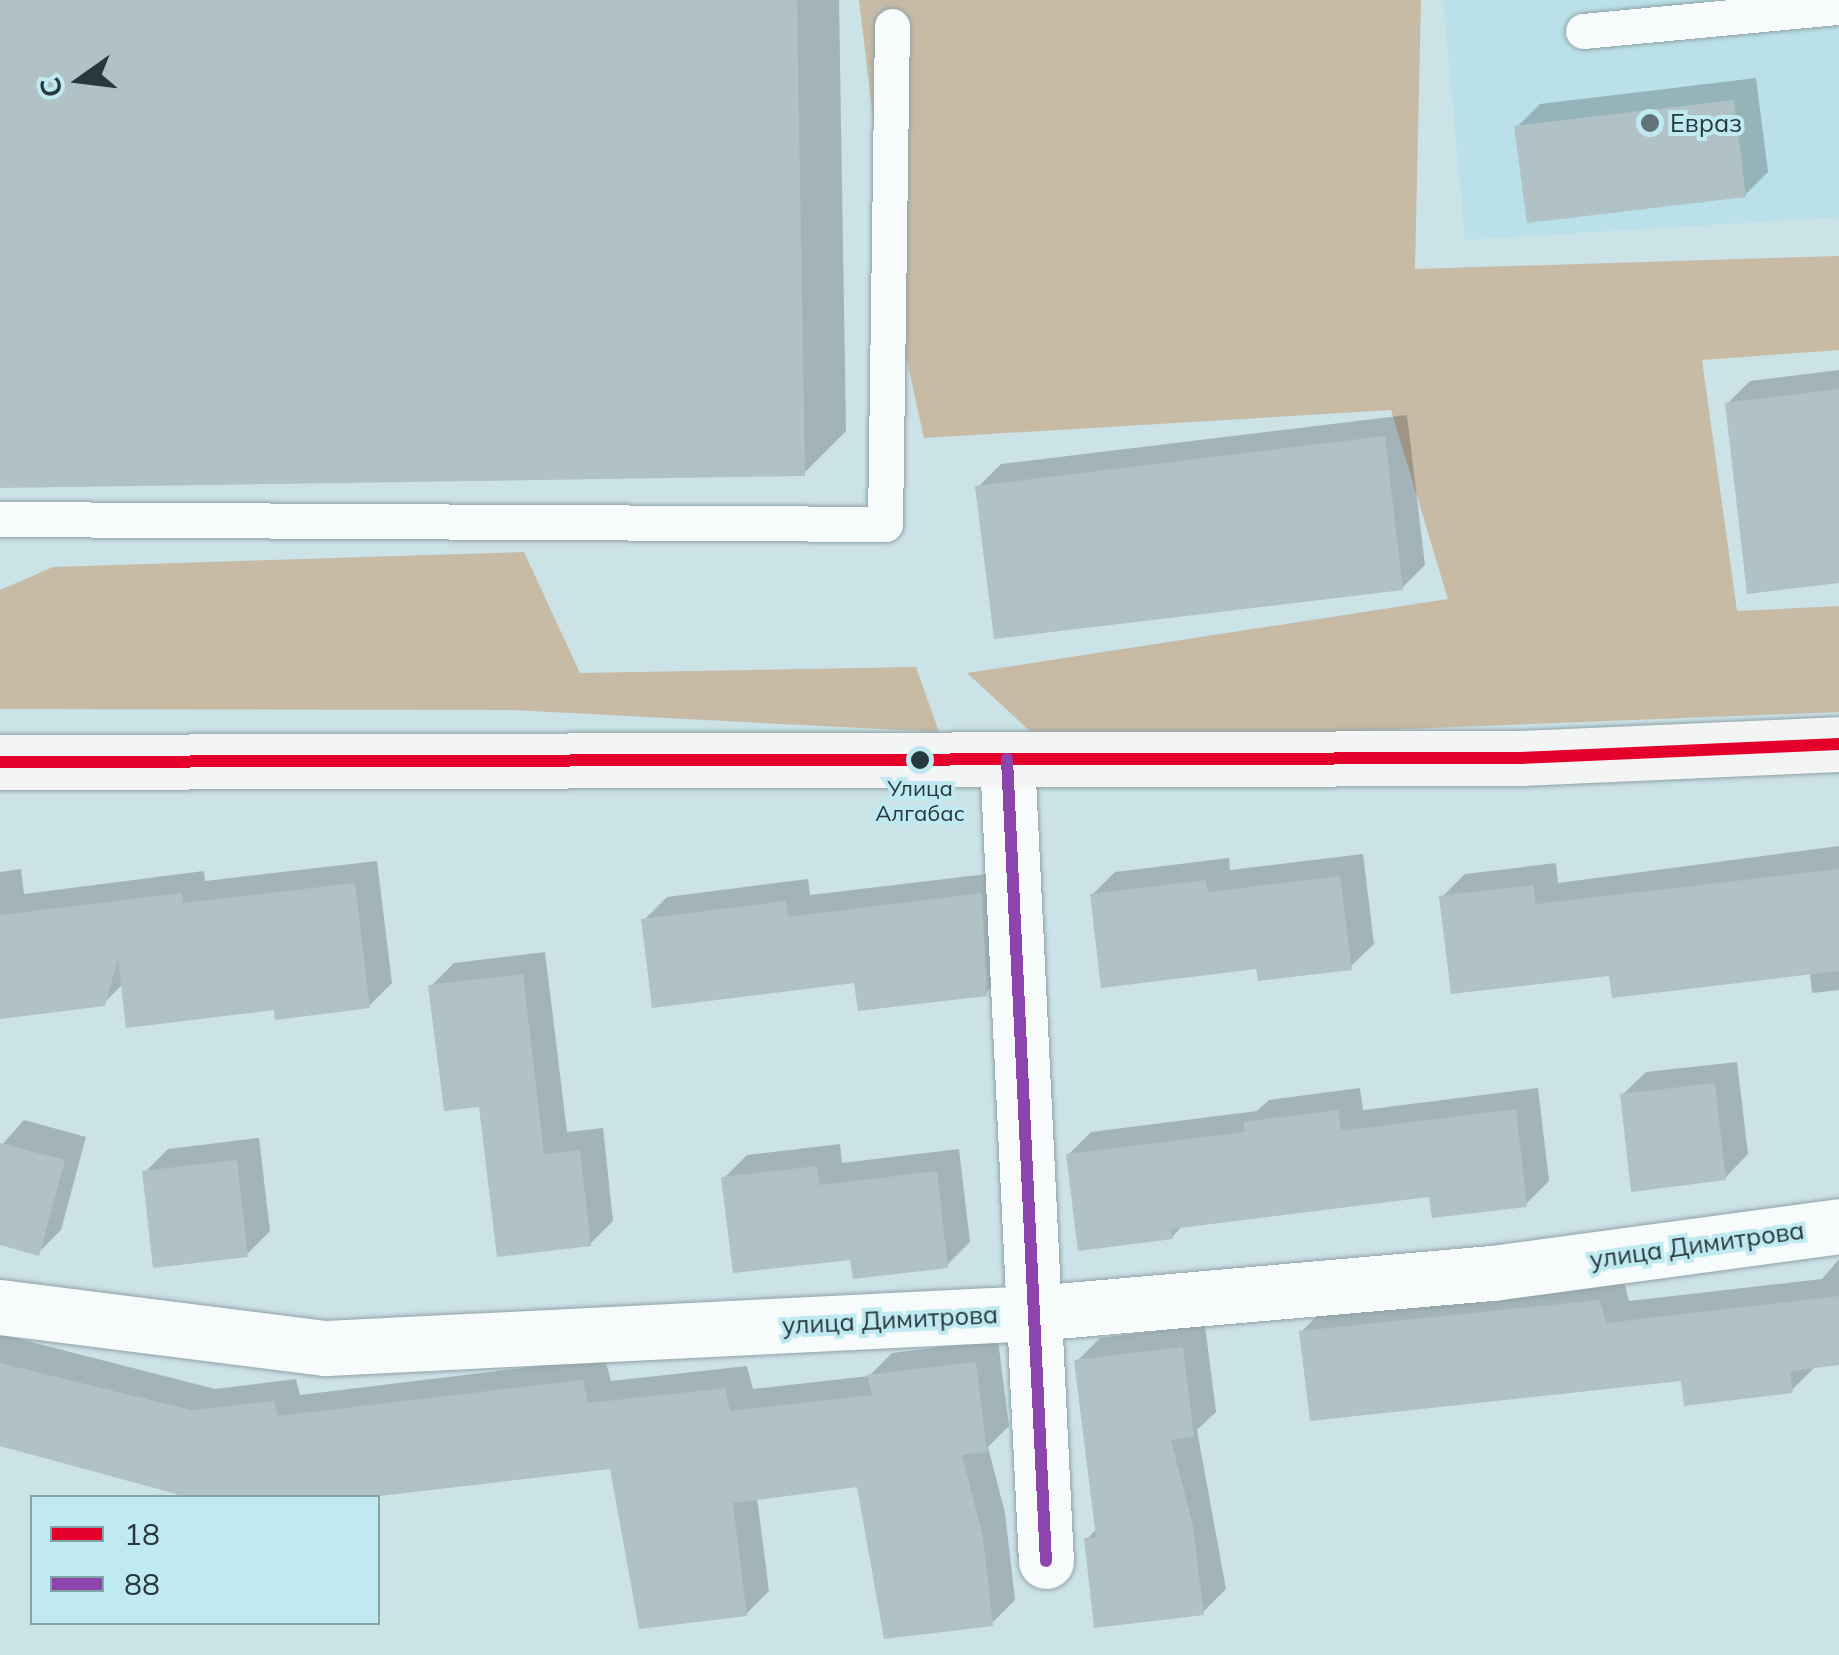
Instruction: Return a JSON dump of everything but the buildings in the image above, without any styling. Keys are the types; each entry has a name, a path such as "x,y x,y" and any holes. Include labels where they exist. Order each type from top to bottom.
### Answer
{"main road":[{"path":"0,762 1520,758 1839,744"}],"street":[{"path":"1006,759 1046,1561"},
{"name":"улица Димитрова","path":"0,1307 326,1348 1034,1314 1492,1273 1839,1226"}],"lane":[{"path":"1584,31 1839,7"},
{"path":"0,519 884,524 892,26"}],"shaded area":[{"path":"859,0 1421,0 1415,269 1839,256 1839,350 1702,360 1737,611 1839,606 1839,712 1043,743 967,673 1448,599 1391,410 924,438 896,312"},
{"path":"1443,0 1839,0 1839,217 1465,240"},
{"path":"524,552 580,673 916,667 939,732 512,710 0,709 0,590 53,567"}],"transit line":[{"name":"18","path":"0,762 1520,758 1839,744"},
{"name":"88","path":"1007,759 1046,1561"}],"place":[{"name":"Евраз","path":"1650,123"},
{"name":"Улица Алгабас","path":"920,760"}]}
